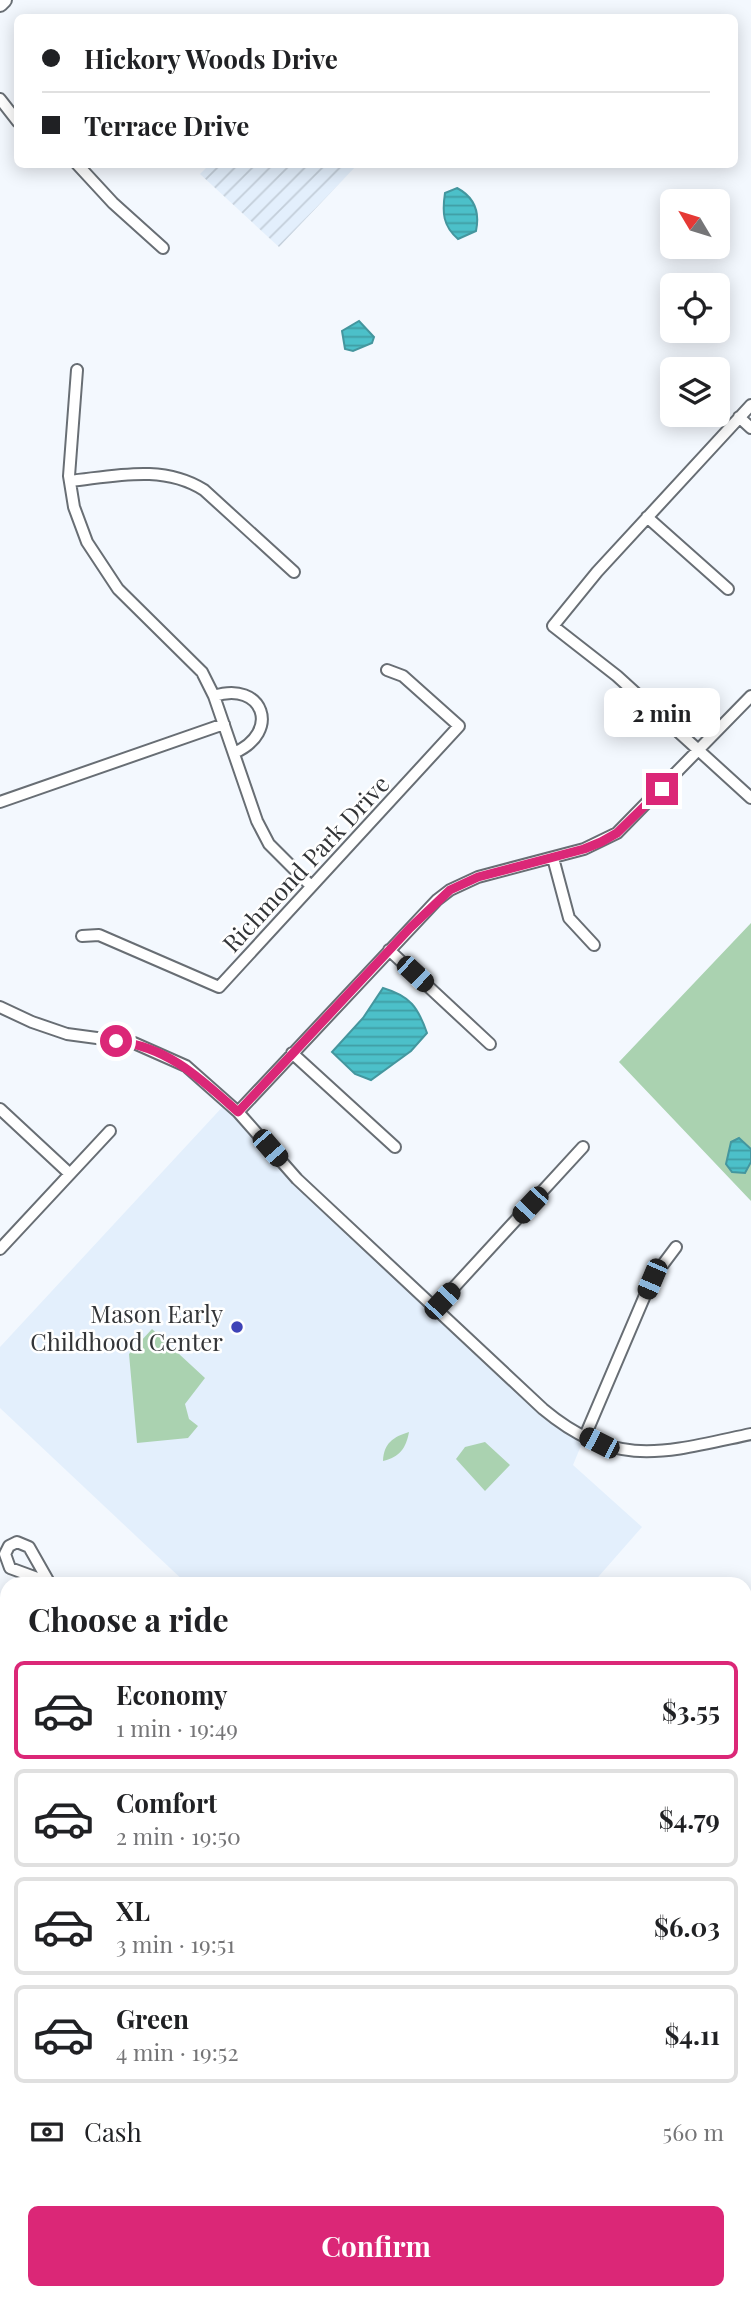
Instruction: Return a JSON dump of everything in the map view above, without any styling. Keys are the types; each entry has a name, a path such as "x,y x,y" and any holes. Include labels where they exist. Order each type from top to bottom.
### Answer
{"main road":[{"path":"0,4 4,0"}],"street":[{"path":"1,101 14,117"},
{"path":"81,168 113,203 163,248"},
{"path":"77,370 70,481 80,525 96,559 127,598 195,662 214,696 257,821 269,844 312,886"},
{"path":"751,405 647,517 553,626 617,676 751,798"},
{"path":"739,418 751,428"},
{"path":"70,481 151,473 188,480 205,490 293,572"},
{"path":"647,517 727,589"},
{"name":"Richmond Park Drive","path":"82,936 99,935 219,987 459,726 403,676 387,670"},
{"path":"214,696 231,691 244,694 255,702 261,713 262,726 257,739 234,753"},
{"path":"238,1112 389,950 450,890 478,877 584,849 617,833 751,696"},
{"path":"0,802 224,724"},
{"path":"553,858 569,918 594,945"},
{"path":"389,950 490,1044"},
{"path":"0,1007 67,1034 134,1043 161,1053 200,1076 238,1112 298,1179 543,1409 585,1436 620,1450 667,1452 751,1434"},
{"path":"292,1053 395,1147"},
{"path":"0,1109 70,1174"},
{"path":"0,1249 110,1130"},
{"path":"435,1308 583,1147"},
{"path":"585,1436 652,1279 676,1247"}],"shaded area":[{"path":"206,168 354,168 279,247 200,174"},
{"name":"Mason Early Childhood Center","path":"227,1102 285,1166 543,1409 585,1436 573,1465 642,1527 598,1577 180,1577 0,1408 0,1347"}],"green space":[{"path":"751,923 751,1201 619,1062"},
{"path":"152,1329 205,1378 185,1404 189,1419 198,1426 188,1438 137,1443 129,1354"},
{"path":"409,1432 401,1451 383,1461 390,1442"},
{"path":"485,1442 510,1465 485,1491 456,1459 465,1447"}],"water":[{"path":"457,188 472,201 477,218 476,231 458,239 447,224 444,207 445,193"},
{"path":"359,321 374,337 372,343 353,351 345,349 342,331"},
{"path":"383,988 412,1004 427,1033 411,1051 371,1080 355,1074 332,1052 363,1018"},
{"path":"739,1138 751,1149 751,1162 745,1173 732,1172 726,1164 731,1142"}],"place":[{"name":"Mason Early Childhood Center","path":"237,1327"}],"route":[{"path":"116,1041 134,1043 186,1066 238,1112 410,928 450,890 478,877 601,842 617,833 662,789"}]}
